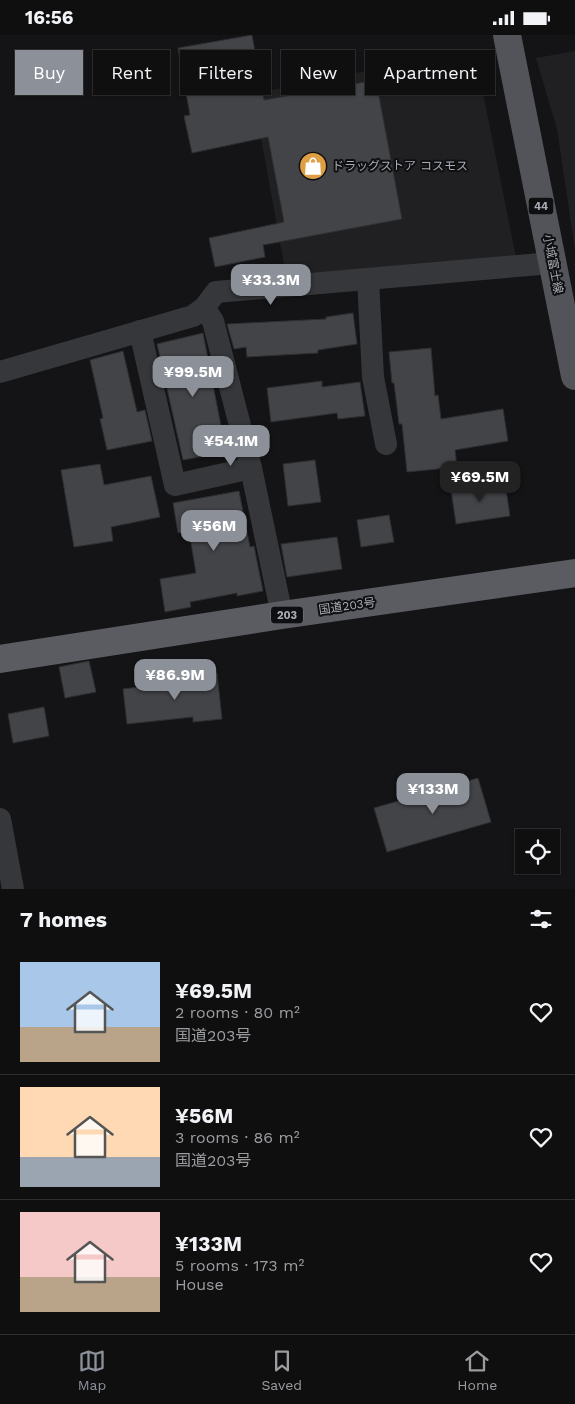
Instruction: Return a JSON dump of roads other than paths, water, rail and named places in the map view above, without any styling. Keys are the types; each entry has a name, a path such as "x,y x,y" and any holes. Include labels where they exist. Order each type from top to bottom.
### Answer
{"highway":[{"name":"国道203号","path":"0,659 282,615 575,573"}],"main road":[{"name":"小城富士線","path":"507,35 575,376"}],"street":[{"path":"0,372 193,316 204,307 216,292 552,263"},
{"path":"368,279 373,377 386,444"},
{"path":"204,307 213,321 250,468 282,615"},
{"path":"140,331 175,485 250,468"},
{"path":"0,819 9,885"}],"place":[{"name":"ドラッグストア コスモス","path":"313,166"}]}
